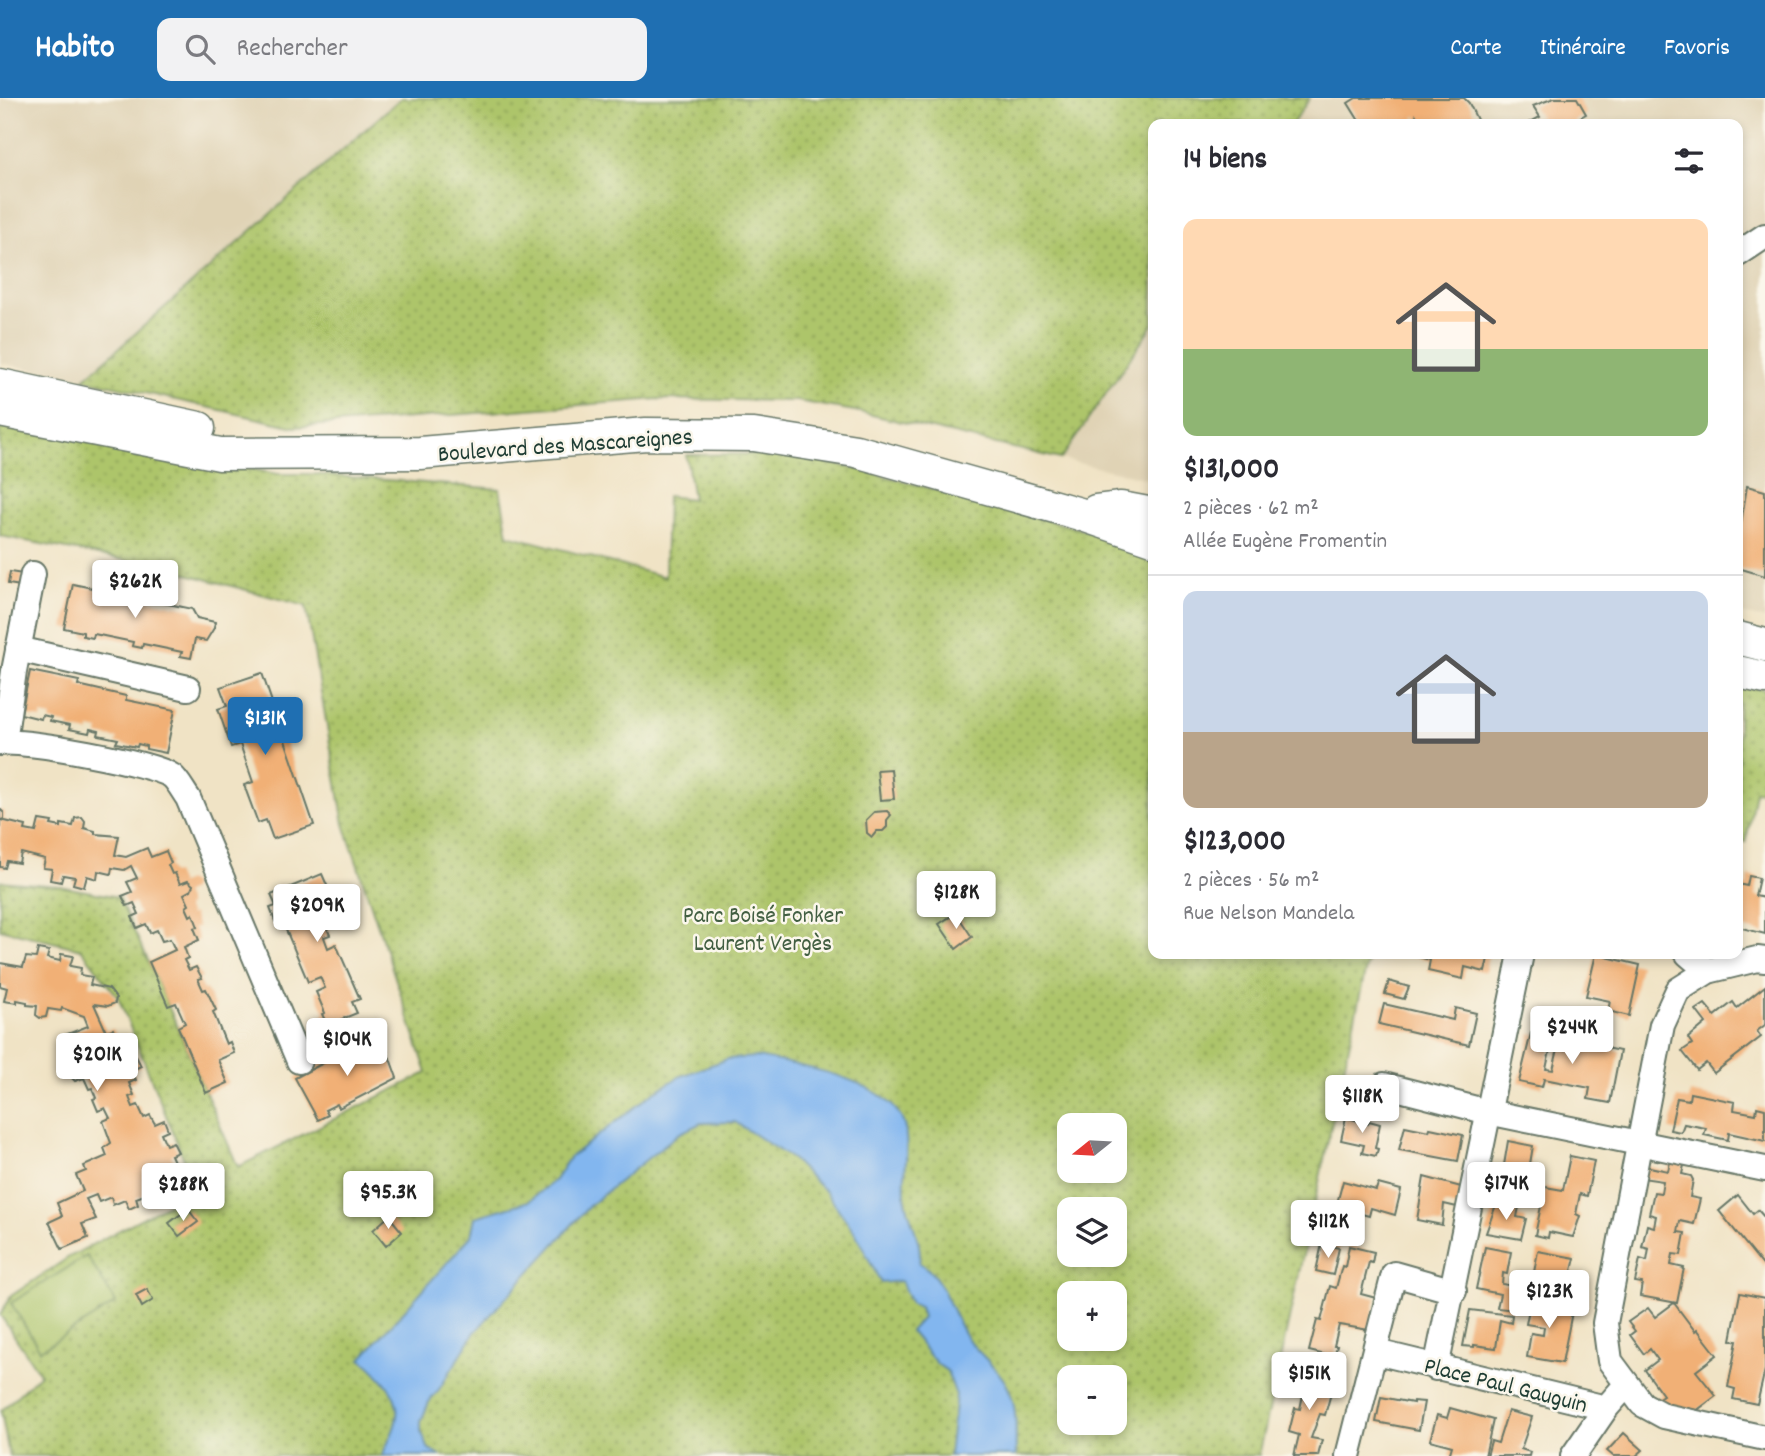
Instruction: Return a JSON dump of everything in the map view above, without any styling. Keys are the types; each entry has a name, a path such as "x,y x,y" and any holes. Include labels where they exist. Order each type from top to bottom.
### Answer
{"main road":[{"name":"Boulevard des Mascareignes","path":"0,385 220,433 291,454"},
{"name":"Boulevard des Mascareignes","path":"0,411 220,454 330,455 455,451 646,434 754,435 856,451 1080,514 1148,537"},
{"path":"1080,514 1121,508 1148,512"},
{"path":"1743,639 1765,645"},
{"path":"1743,673 1765,678"}],"street":[{"path":"1743,251 1765,236"},
{"path":"33,573 10,662 2,743 48,746 154,767 173,777 188,798 299,1060"},
{"path":"10,662 188,688"},
{"path":"1436,1368 1520,959"},
{"path":"1694,959 1708,971"},
{"path":"1765,961 1757,959 1708,971 1678,990 1662,1025 1605,1322 1611,1361 1642,1404 1664,1416 1765,1438"},
{"path":"1384,1085 1488,1112 1765,1169"},
{"path":"1348,1456 1394,1274 1454,1290"},
{"name":"Place Paul Gauguin","path":"1376,1352 1606,1408 1627,1384"},
{"path":"1577,1454 1606,1408"}],"shaded area":[{"path":"0,98 401,98 84,379 0,363"},
{"path":"1310,98 1765,98 1765,619 1743,614 1743,119 1295,119"},
{"path":"1148,332 1148,479 1061,459"}],"green space":[{"path":"401,98 1310,98 1295,119 1148,119 1148,332 1061,459 855,411 797,401 658,399 295,427 84,379"},
{"name":"Parc Boisé Fonker Laurent Vergès","path":"0,424 278,474 312,474 500,489 508,535 665,577 667,496 693,499 686,455 757,454 803,458 862,470 1148,548 1148,959 1368,959 1259,1456 9,1456 1,1411 40,1374 0,1315 11,1296 69,1257 196,1189 118,997 81,949 0,929 0,881 59,886 118,897 238,1167 427,1073 344,824 306,606 165,568 0,536"},
{"path":"1743,685 1765,690 1765,792 1755,791 1746,842 1743,842"},
{"path":"87,1256 116,1303 40,1350 11,1303"}],"water":[{"path":"757,1057 841,1077 881,1096 896,1109 906,1133 905,1195 919,1247 919,1263 928,1269 941,1286 961,1329 972,1345 1006,1384 1014,1407 1016,1456 949,1456 956,1395 947,1371 937,1364 910,1331 923,1317 920,1307 911,1304 901,1281 881,1283 856,1234 826,1192 792,1159 735,1122 701,1123 678,1134 590,1205 475,1332 429,1402 421,1421 421,1431 429,1450 441,1456 382,1456 395,1425 397,1408 390,1389 361,1359 471,1236 475,1217 529,1201 555,1180 569,1158 653,1093 679,1077 727,1059"}],"building":[{"path":"1356,98 1464,98 1477,119 1418,119 1416,115 1414,119 1358,119 1348,103"},
{"path":"1554,98 1577,98 1586,114 1577,119 1536,119 1540,117 1533,106"},
{"path":"1747,486 1765,491 1765,576 1743,569 1743,511"},
{"path":"10,572 23,574 21,586 8,584"},
{"path":"73,584 192,609 197,618 215,622 214,628 206,641 195,639 191,658 180,656 182,652 143,644 142,648 132,646 133,642 94,634 93,638 83,636 83,632 64,628"},
{"path":"30,671 79,681 78,685 126,696 126,700 175,710 166,753 146,749 146,746 138,744 137,747 116,743 118,739 98,735 99,731 90,729 89,733 69,729 70,725 50,721 51,717 42,715 41,719 21,714"},
{"path":"262,673 314,825 273,839 266,820 258,823 244,785 253,782 240,744 231,747 218,709 227,706 220,687"},
{"path":"891,769 894,799 880,800 877,770"},
{"path":"0,809 4,813 4,819 1,820 26,826 25,830 36,832 39,820 61,827 61,824 73,826 75,818 82,817 85,821 84,828 95,831 95,834 119,836 115,855 126,857 147,848 151,857 166,851 172,874 175,873 180,884 188,881 193,885 191,890 184,894 189,905 186,907 190,916 193,914 198,927 194,928 199,940 184,947 188,958 184,960 189,970 196,967 202,978 198,979 216,1010 213,1012 226,1044 230,1042 234,1053 218,1060 228,1083 206,1093 178,1027 185,1023 176,1003 168,1006 149,962 175,950 170,939 162,941 157,930 150,933 146,924 137,928 132,917 139,914 134,903 127,906 122,896 132,892 127,882 137,878 131,866 124,870 112,868 111,874 98,871 97,879 87,876 84,887 73,884 75,877 63,875 61,882 50,880 52,869 43,868 45,859 21,853 19,863 7,861 5,868 0,867"},
{"path":"887,811 891,815 887,820 887,827 883,831 877,831 872,837 867,833 866,820 874,812"},
{"path":"322,874 336,906 329,910 334,921 325,924 330,935 324,937 328,948 336,944 360,999 352,1002 357,1013 327,1025 316,992 325,988 320,977 308,982 281,918 275,921 270,908 276,906 271,895"},
{"path":"1749,876 1759,878 1755,896 1765,898 1765,934 1743,928 1743,885 1747,886"},
{"path":"956,913 972,937 956,949 939,924"},
{"path":"38,949 49,951 47,958 60,961 61,954 73,956 70,966 81,968 80,975 92,977 90,985 109,989 116,998 115,1003 108,1006 94,1004 106,1031 113,1029 117,1039 127,1034 131,1045 125,1048 129,1058 136,1056 141,1066 132,1070 136,1080 129,1083 134,1095 129,1097 133,1107 138,1105 144,1118 150,1115 155,1124 164,1120 168,1130 161,1133 166,1145 173,1142 178,1152 171,1155 176,1166 171,1168 176,1177 166,1181 168,1186 158,1191 161,1196 150,1200 147,1194 136,1198 138,1205 129,1209 125,1200 113,1205 111,1197 99,1202 96,1195 86,1199 96,1219 82,1224 88,1238 62,1249 49,1222 62,1216 57,1203 83,1191 76,1175 86,1171 84,1166 107,1156 104,1148 111,1143 103,1121 110,1118 105,1108 98,1111 92,1088 89,1089 84,1078 75,1081 70,1076 79,1068 75,1058 77,1056 65,1035 88,1026 84,1016 62,1008 61,1011 48,1009 46,1017 40,1018 36,1015 37,1006 17,1000 17,1003 4,1001 7,988 0,986 0,963 23,967 26,957 36,958"},
{"path":"1426,959 1488,959 1485,972 1465,967 1463,979 1428,971 1430,960"},
{"path":"1595,959 1614,959 1640,965 1629,1016 1608,1011 1610,1001 1586,996"},
{"path":"1389,981 1409,987 1404,999 1385,994"},
{"path":"1765,986 1765,1025 1757,1031 1761,1037 1714,1073 1706,1063 1697,1070 1682,1051 1692,1044 1688,1038 1706,1023 1696,1010 1705,1004 1715,1016 1733,1002 1737,1008"},
{"path":"1384,1004 1453,1020 1455,1008 1476,1013 1469,1045 1379,1024"},
{"path":"1531,1033 1553,1037 1546,1069 1553,1070 1558,1049 1564,1050 1566,1040 1620,1051 1610,1103 1588,1099 1590,1088 1544,1079 1542,1087 1519,1082"},
{"path":"368,1039 373,1049 384,1042 397,1078 339,1108 337,1104 325,1110 328,1115 318,1120 295,1078 346,1051 347,1054 354,1051 352,1047"},
{"path":"1690,1093 1735,1102 1734,1110 1756,1114 1757,1107 1765,1109 1765,1141 1729,1133 1728,1140 1704,1135 1706,1128 1684,1124 1681,1132 1670,1130 1677,1098 1689,1100"},
{"path":"1346,1117 1368,1124 1369,1121 1380,1124 1376,1156 1362,1153 1364,1145 1341,1140"},
{"path":"1405,1126 1463,1135 1458,1161 1399,1150"},
{"path":"1508,1141 1533,1146 1526,1188 1501,1183"},
{"path":"1570,1156 1594,1161 1587,1196 1580,1194 1576,1214 1580,1216 1573,1237 1549,1232 1548,1238 1535,1235 1545,1187 1563,1190"},
{"path":"1671,1158 1685,1161 1682,1174 1691,1176 1693,1180 1690,1197 1700,1199 1694,1224 1680,1221 1678,1232 1685,1233 1681,1255 1673,1254 1671,1265 1684,1268 1677,1303 1640,1296 1642,1283 1635,1282 1640,1259 1647,1261 1649,1249 1642,1247 1647,1225 1654,1227 1656,1216 1649,1214 1654,1192 1661,1193 1663,1181 1642,1178 1645,1166 1668,1171"},
{"path":"1424,1177 1461,1187 1457,1207 1444,1204 1442,1225 1417,1220"},
{"path":"1343,1181 1376,1190 1378,1184 1401,1190 1395,1215 1371,1208 1369,1216 1336,1207"},
{"path":"1738,1195 1753,1214 1758,1210 1765,1218 1765,1268 1719,1211"},
{"path":"1497,1202 1519,1207 1517,1217 1526,1219 1521,1239 1486,1233"},
{"path":"188,1209 198,1222 179,1236 169,1223"},
{"path":"389,1216 402,1232 386,1246 373,1230"},
{"path":"1322,1244 1339,1248 1333,1275 1316,1271"},
{"path":"1349,1246 1374,1252 1361,1294 1376,1298 1369,1330 1339,1325 1334,1357 1309,1351 1317,1320 1321,1321 1330,1286 1336,1288 1342,1266 1345,1267"},
{"path":"1485,1247 1511,1252 1507,1274 1503,1273 1502,1284 1519,1287 1515,1310 1497,1308 1500,1294 1476,1289"},
{"path":"1538,1251 1575,1258 1566,1295 1543,1290 1543,1285 1532,1283"},
{"path":"147,1289 153,1300 142,1307 136,1295"},
{"path":"1740,1293 1765,1298 1765,1370 1757,1404 1733,1399 1735,1389 1728,1387 1737,1341 1731,1340"},
{"path":"1531,1299 1573,1307 1562,1363 1527,1357 1531,1333 1543,1335 1544,1327 1526,1324"},
{"path":"1674,1303 1717,1355 1696,1371 1716,1396 1692,1414 1657,1399 1663,1395 1645,1370 1658,1360 1650,1349 1644,1354 1630,1335 1635,1331 1628,1322 1648,1308 1655,1317"},
{"path":"1470,1310 1512,1315 1511,1323 1500,1320 1496,1348 1463,1346"},
{"path":"1296,1373 1334,1382 1325,1415 1320,1414 1311,1438 1322,1440 1318,1456 1294,1456 1299,1435 1289,1432 1295,1408 1300,1409 1303,1395 1292,1392"},
{"path":"1381,1397 1413,1403 1424,1402 1419,1430 1376,1422"},
{"path":"1450,1408 1493,1420 1485,1456 1449,1456 1452,1446 1430,1440 1437,1415 1447,1418"},
{"path":"1508,1411 1532,1417 1521,1449 1530,1452 1529,1456 1487,1456 1491,1441 1498,1443"},
{"path":"1624,1433 1643,1450 1636,1456 1613,1456 1607,1451"}]}
